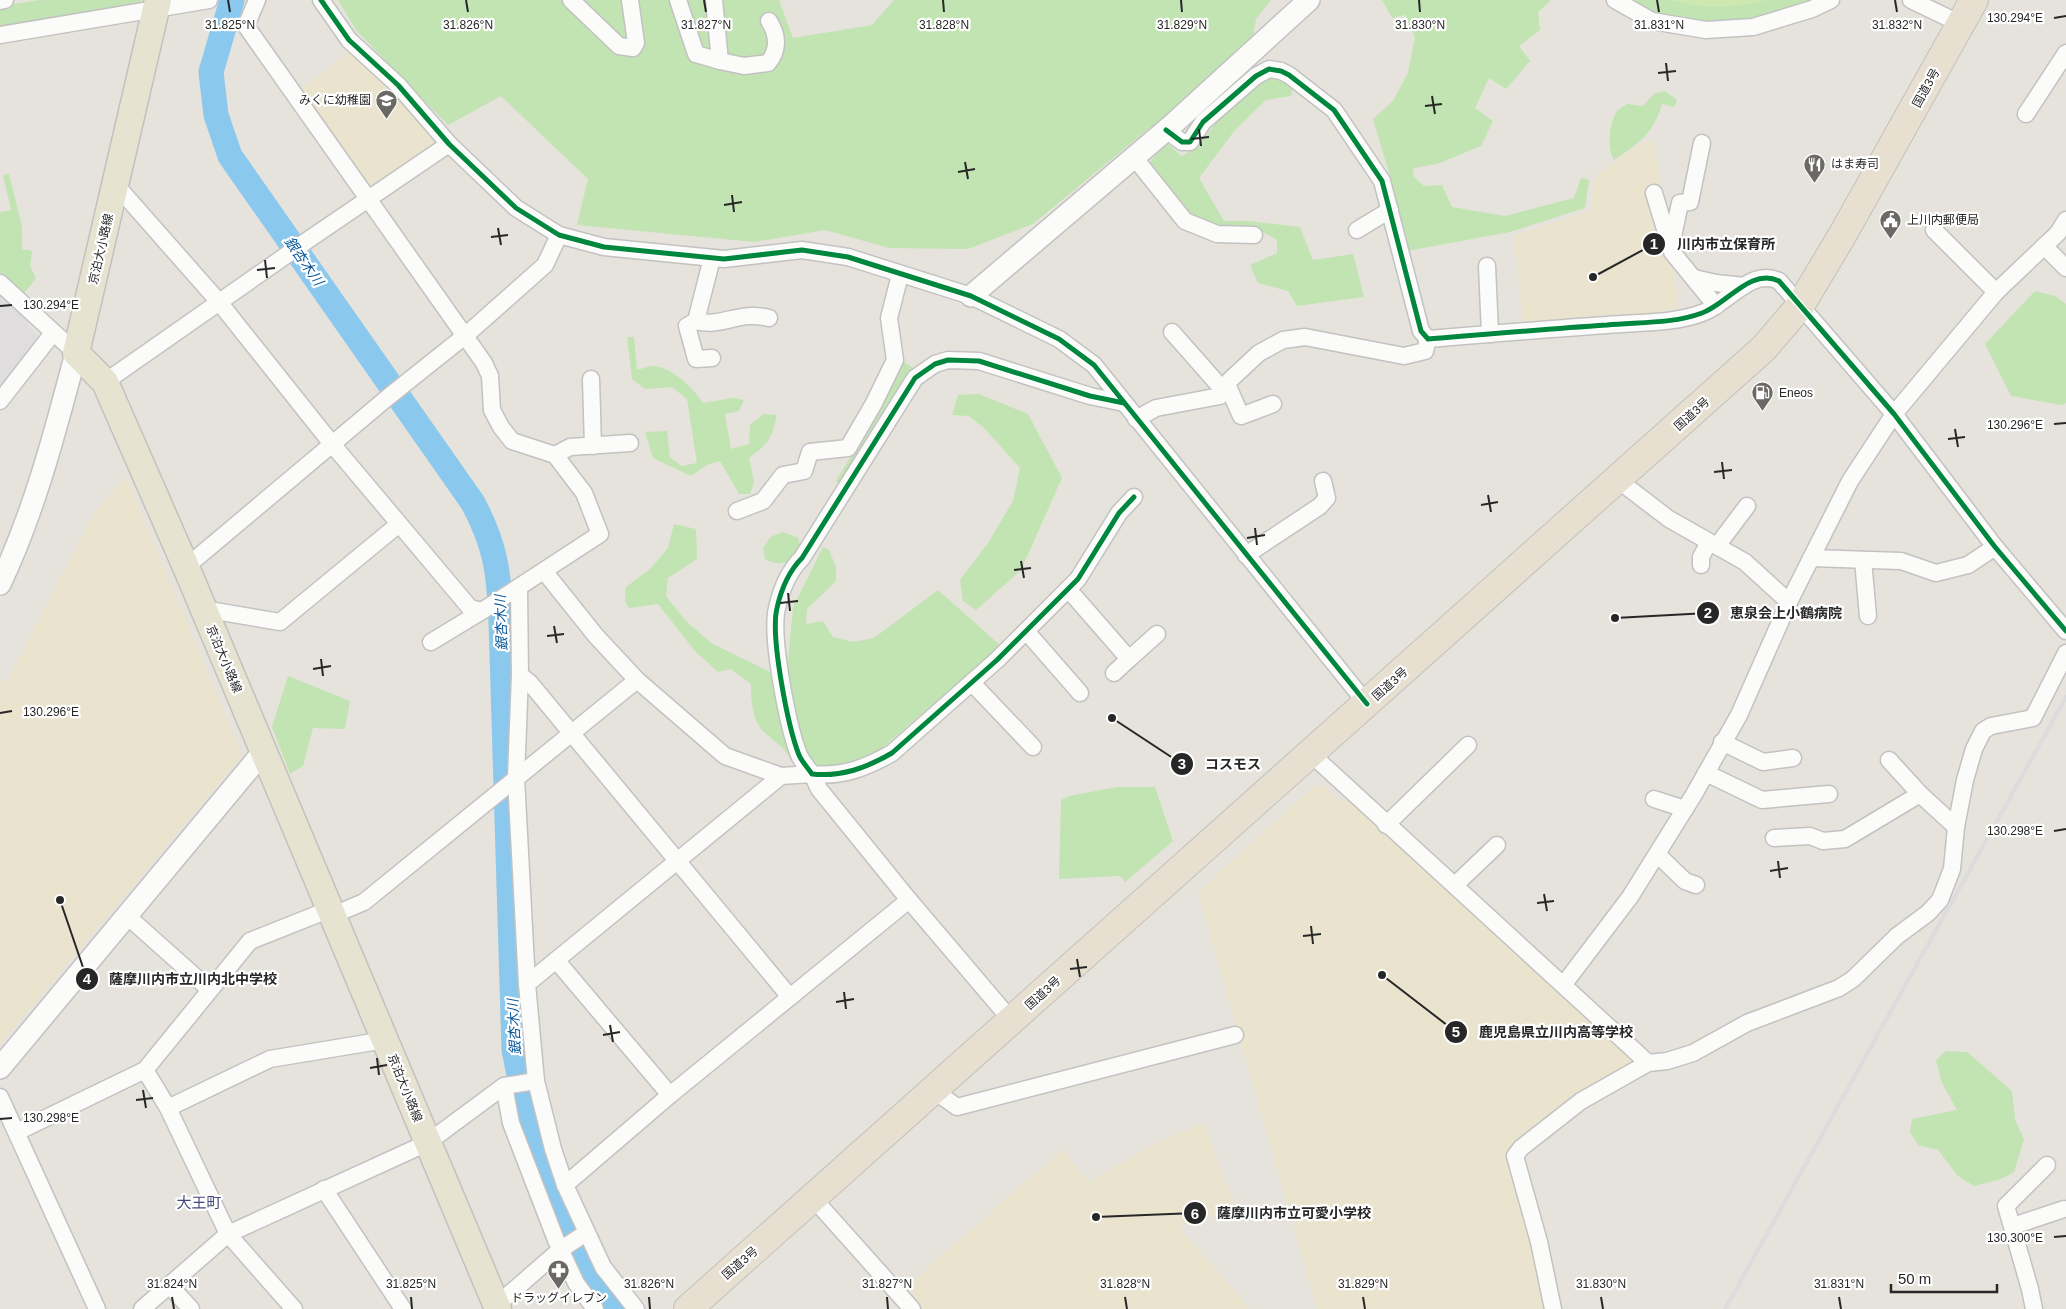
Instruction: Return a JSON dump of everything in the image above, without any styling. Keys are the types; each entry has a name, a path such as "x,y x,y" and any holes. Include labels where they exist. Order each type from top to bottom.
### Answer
{"highway":[{"name":"国道3号","path":"688,1309 1764,348 1800,306 1844,234 1974,0"}],"main road":[{"name":"京泊大小路線","path":"157,4 76,353 105,382 186,567 385,1040 495,1308"}],"street":[{"path":"0,1 5,0"},
{"path":"0,35 157,4 209,0"},
{"path":"257,0 246,26 484,363 490,376 492,410 501,428 512,441 555,455 584,493 600,534 431,642"},
{"path":"320,0 349,40 398,85 450,144 516,208 559,235 604,247 724,259 802,250 848,257 970,296 1059,339 1094,366 1367,704"},
{"path":"571,0 618,46 627,49 633,48 636,43 630,0"},
{"path":"678,0 696,54 720,62 744,66 768,63 775,55 776,39 774,30 768,20"},
{"path":"714,0 720,62"},
{"path":"970,296 1166,130 1308,0"},
{"path":"1615,0 1652,21 1706,30 1753,27 1812,10 1831,0"},
{"path":"1911,0 1961,24"},
{"path":"2026,114 2066,53"},
{"path":"1166,130 1182,142 1190,142 1202,122 1256,76 1269,69 1281,71 1334,110 1382,181 1421,331 1428,339"},
{"path":"1671,248 1680,203 1690,202 1702,143"},
{"path":"105,382 302,243 450,144"},
{"path":"1134,157 1185,221 1217,234 1254,235"},
{"path":"116,185 219,302 332,444 470,608 486,608"},
{"path":"1654,193 1671,248 1716,306"},
{"path":"1357,230 1390,210"},
{"path":"1564,984 1630,897 1685,810 1739,715 1789,602 1850,481 1894,414 1996,292 2058,233 2066,220"},
{"path":"1934,230 1996,292"},
{"path":"186,567 387,398 466,336 545,264 559,235"},
{"path":"2044,246 2066,268"},
{"path":"696,321 712,258"},
{"path":"1487,266 1490,334"},
{"path":"737,511 763,501 783,475 804,471 810,452 848,448 874,403 894,360 889,318 900,275"},
{"path":"1694,278 1744,286"},
{"path":"1428,339 1663,320 1702,313 1756,280 1774,278 1779,281 1894,414 1995,547 2066,631"},
{"path":"0,283 76,353 42,480 26,526 0,584"},
{"path":"712,358 696,359 687,326 696,321 707,324 749,315 769,318"},
{"path":"1172,332 1225,387 1241,416 1273,404"},
{"path":"0,401 53,333"},
{"path":"1136,419 1156,408 1220,396 1225,387 1260,353 1283,340 1305,337 1404,356 1425,352 1428,339"},
{"path":"1012,1021 909,900 819,788 812,774 800,758 790,730 777,643 777,609 792,569 802,558 915,378 935,364 948,360 979,362 1090,396 1124,403"},
{"path":"591,379 593,446"},
{"path":"555,455 570,448 630,443"},
{"path":"1618,480 1670,518 1745,562 1789,602"},
{"path":"1246,555 1320,506 1327,498 1323,481"},
{"path":"544,571 596,636 637,680 725,756 781,776 827,775 851,772 872,765 892,754 972,683 1026,631 1068,589 1088,564 1118,514 1134,497"},
{"path":"1701,565 1701,557 1747,506"},
{"path":"203,609 280,622 399,524"},
{"path":"1811,558 1901,561 1936,573 1968,565 1995,547"},
{"path":"1863,560 1868,616"},
{"path":"516,589 520,675 513,780 534,1081 553,1149 584,1234 604,1267 636,1309"},
{"path":"1068,589 1129,659"},
{"path":"1026,631 1080,693"},
{"path":"1114,674 1157,634"},
{"path":"1554,1309 1539,1242 1515,1156 1520,1148 1581,1101 1648,1063 1667,1061 1693,1053 1747,1023 1839,988 1853,979 1897,936 1928,913 1940,900 1952,869 1956,827 1965,780 1979,738 1983,731 1991,726 2032,718 2066,653"},
{"path":"520,675 530,682 790,997"},
{"path":"17,1132 145,1070 250,940 364,902 637,680"},
{"path":"972,683 1033,747"},
{"path":"1722,742 1763,762 1793,758"},
{"path":"1386,825 1468,745"},
{"path":"0,1068 263,752"},
{"path":"1310,753 1386,825 1455,884 1648,1063"},
{"path":"1889,760 1920,794 1956,827"},
{"path":"1706,773 1762,800 1829,794"},
{"path":"527,984 781,776"},
{"path":"1774,838 1810,836 1823,842 1845,839 1920,794"},
{"path":"1654,799 1685,810"},
{"path":"1455,884 1497,845"},
{"path":"1658,854 1685,881 1696,885"},
{"path":"565,1185 670,1095 909,900"},
{"path":"126,915 209,989"},
{"path":"556,960 670,1095"},
{"path":"933,1090 958,1107 1235,1035"},
{"path":"168,1108 270,1059 385,1040"},
{"path":"145,1070 168,1108 228,1234 294,1309"},
{"path":"142,1309 228,1234 427,1143 507,1085 534,1081"},
{"path":"507,1085 511,1123 576,1283 595,1309"},
{"path":"0,1097 97,1309"},
{"path":"2034,1309 2013,1226 2006,1206 2047,1165"},
{"path":"324,1189 403,1309"},
{"path":"813,1198 912,1309"},
{"path":"2013,1226 2064,1209"},
{"path":"495,1308 563,1249 584,1234"},
{"path":"170,1286 191,1309"}],"shaded area":[{"path":"351,51 432,135 433,143 372,186 366,185 299,91"},
{"path":"1643,142 1654,142 1679,308 1639,316 1523,325 1514,235 1590,211 1595,179 1605,169"},
{"path":"0,294 28,321 27,325 40,339 0,389"},
{"path":"126,477 242,755 0,1044 0,679 6,682 95,512"},
{"path":"1315,785 1323,786 1337,799 1357,804 1634,1057 1630,1069 1510,1151 1550,1309 1317,1309 1198,892"},
{"path":"1203,1123 1236,1208 1179,1227 1250,1309 918,1309 912,1303 914,1280 1063,1149 1089,1182 1153,1144"}],"green space":[{"path":"40,0 141,0 140,7 0,31 0,6"},
{"path":"338,0 779,0 793,38 872,25 894,0 1271,0 1256,19 1250,57 1148,129 1033,224 968,249 889,248 825,230 754,242 577,225 588,179 501,96 448,125 356,30"},
{"path":"1382,0 1551,0 1538,12 1540,30 1519,46 1530,61 1506,89 1489,78 1475,108 1493,121 1481,146 1437,164 1414,168 1413,176 1424,186 1442,185 1452,207 1505,216 1574,198 1581,178 1589,180 1585,208 1510,232 1407,251 1394,189 1373,119 1393,101 1408,73 1415,37 1405,15 1392,18"},
{"path":"1628,0 1811,0 1793,7 1736,22 1700,23 1664,16"},
{"path":"1670,0 1767,0 1742,5 1707,7"},
{"path":"1263,78 1278,79 1293,86 1291,96 1266,100 1235,130 1199,178 1224,221 1247,221 1300,227 1313,260 1353,254 1364,297 1297,306 1288,291 1258,283 1250,265 1277,253 1277,240 1261,231 1222,228 1189,216 1149,163 1167,143 1181,156 1195,148 1228,107"},
{"path":"1665,91 1677,100 1674,107 1662,104 1655,123 1644,137 1614,160 1610,149 1610,136 1612,122 1617,111 1627,104 1643,106 1654,94"},
{"path":"9,174 22,226 22,249 32,251 30,266 36,278 22,296 0,272 0,212 11,210 3,175"},
{"path":"2035,291 2055,296 2066,304 2066,403 2062,405 2011,396 1985,344"},
{"path":"627,337 634,337 637,370 653,366 675,374 694,391 703,403 733,398 744,400 739,411 725,414 731,449 749,444 750,425 764,414 777,415 768,440 749,458 754,482 750,494 739,494 720,461 707,465 691,476 653,458 645,432 667,431 670,457 681,466 697,463 687,399 672,387 645,389 632,379"},
{"path":"900,359 913,368 840,485 836,481 864,435"},
{"path":"979,394 1028,414 1062,478 1021,570 976,610 963,601 960,580 988,543 1013,501 1020,468 984,428 969,416 952,415 958,395"},
{"path":"674,524 696,529 697,559 668,578 666,596 685,620 711,643 772,673 788,662 793,607 823,547 829,550 836,567 836,581 807,609 806,624 823,621 833,637 853,642 874,638 938,590 1001,646 869,759 826,770 793,763 784,749 764,732 757,722 752,703 751,684 731,669 718,672 695,651 658,604 629,608 625,601 626,587 651,568 668,548"},
{"path":"783,532 798,538 801,548 798,553 790,560 781,563 765,559 763,549 770,537"},
{"path":"288,676 350,701 345,729 313,728 303,766 290,774 272,727"},
{"path":"1117,787 1155,787 1173,841 1125,882 1120,876 1059,879 1061,800 1069,796"},
{"path":"1946,1051 1967,1052 2012,1091 2015,1120 2024,1139 2014,1172 2001,1179 1974,1186 1958,1176 1938,1150 1918,1145 1910,1132 1912,1119 1957,1110 1942,1083 1936,1060"}],"waterway":[{"name":"銀杏木川","path":"232,0 211,72 216,115 230,156 473,503 487,533 495,560 501,621 514,1050 533,1142 545,1177 583,1263 617,1309"}],"railway":[{"path":"1725,1309 2066,697"}],"cycle path":[{"path":"321,0 349,40 398,85 449,144 516,208 559,235 604,247 724,259 802,250 848,257 971,296 1059,339 1094,365 1367,704"},
{"path":"1166,130 1182,142 1190,142 1203,122 1256,76 1269,69 1281,71 1289,75 1334,110 1382,181 1421,331 1428,339 1679,319 1691,317 1711,309 1739,289 1759,279 1769,278 1779,281 1894,414 1995,547 2066,631"},
{"path":"1124,403 1090,396 979,361 948,360 935,364 915,378 802,558 789,575 777,608 775,621 776,639 785,704 799,755 812,774 844,773 873,763 892,753 997,660 1078,579 1119,513 1134,497"}],"place":[{"name":"みくに幼稚園","path":"387,119"},
{"name":"はま寿司","path":"1815,183"},
{"name":"上川内郵便局","path":"1891,239"},
{"name":"川内市立保育所","path":"1593,277"},
{"name":"Eneos","path":"1763,412"},
{"name":"恵泉会上小鶴病院","path":"1615,618"},
{"name":"コスモス","path":"1112,718"},
{"name":"薩摩川内市立川内北中学校","path":"60,900"},
{"name":"鹿児島県立川内高等学校","path":"1382,975"},
{"name":"薩摩川内市立可愛小学校","path":"1096,1217"},
{"name":"ドラッグイレブン","path":"559,1290"}],"district":[{"name":"大王町","path":"199,1202"}]}
